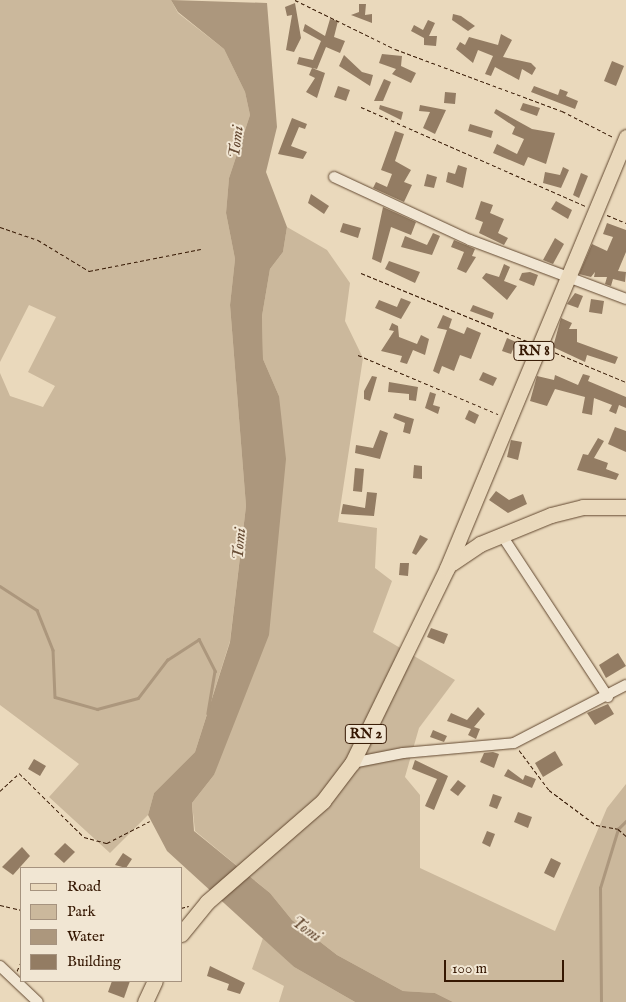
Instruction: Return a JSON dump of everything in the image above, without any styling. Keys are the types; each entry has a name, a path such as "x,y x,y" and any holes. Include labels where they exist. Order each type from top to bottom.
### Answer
{"main road":[{"name":"RN 8","path":"447,568 509,418 536,345 625,140"},
{"name":"RN 2","path":"182,933 213,896 294,829 352,763 447,568 461,553 501,534 583,507 626,507"},
{"path":"145,1002 155,982"}],"street":[{"path":"334,177 566,278 626,299"},
{"path":"501,534 608,697"},
{"path":"352,763 403,753 514,743 608,697 626,686"},
{"path":"0,966 38,1002"}],"path":[{"path":"295,0 395,49 562,111 625,140"},
{"path":"361,107 626,223"},
{"path":"0,227 38,240 89,271 201,249"},
{"path":"361,273 626,382"},
{"path":"358,355 509,418"},
{"path":"514,743 549,790 596,825 618,829 626,836"},
{"path":"0,791 19,774 84,837 107,843 150,821"},
{"path":"0,905 20,910"}],"green space":[{"path":"0,0 171,0 178,13 224,49 245,92 250,115 229,178 226,213 235,259 230,305 246,506 230,641 195,752 154,793 148,815 110,853 49,797 79,764 0,705 0,373 10,396 43,407 55,386 28,372 56,317 29,305 0,362"},
{"path":"287,227 327,250 350,283 345,321 363,358 338,522 377,528 375,568 392,581 373,632 455,680 419,728 405,777 420,795 420,868 555,931 607,808 626,784 626,1002 453,1002 435,993 403,991 337,955 292,920 270,893 195,831 192,803 214,775 279,396 263,359 262,316 270,269 283,252"},
{"path":"263,938 294,967 355,1002 279,1002 284,986 252,969"}],"water":[{"path":"171,0 267,3 277,127 266,172 287,227 283,252 270,269 262,316 263,359 279,396 286,459 269,635 214,775 192,803 194,831 270,893 292,920 337,955 403,991 435,993 453,1002 355,1002 294,967 167,851 148,815 154,793 195,752 230,642 246,506 230,305 235,259 226,213 229,178 250,115 245,92 224,49 178,12"}],"building":[{"path":"295,3 301,38 294,52 286,50 292,15 287,16 285,7"},
{"path":"359,4 366,4 365,15 372,14 372,23 351,15 359,12"},
{"path":"453,14 461,16 475,26 468,31 452,20"},
{"path":"330,19 338,21 334,37 345,41 340,53 326,47 317,69 297,64 299,57 313,60 321,41 303,31 305,24 325,36"},
{"path":"428,20 435,23 429,36 437,36 436,46 424,45 424,38 411,31 414,25 423,30"},
{"path":"501,34 512,40 503,57 531,63 536,68 532,75 522,69 519,80 495,67 491,76 485,74 493,56 478,50 473,63 456,49 460,42 465,45 469,37 498,45"},
{"path":"382,54 402,56 401,66 416,73 411,83 392,74 396,69 379,63"},
{"path":"344,55 362,72 373,75 370,86 339,66"},
{"path":"612,61 624,66 616,86 604,81"},
{"path":"312,68 325,73 317,98 306,92 315,78 309,75"},
{"path":"384,79 391,82 383,101 374,101"},
{"path":"338,86 350,90 346,101 334,97"},
{"path":"534,86 558,95 560,89 568,92 566,96 578,101 575,109 531,92"},
{"path":"445,92 456,93 455,104 444,103"},
{"path":"523,103 540,108 537,116 520,110"},
{"path":"380,105 403,112 401,120 379,109"},
{"path":"420,105 446,110 435,134 423,128 430,112 419,111"},
{"path":"496,109 532,129 555,133 546,164 528,157 524,166 493,153 497,144 517,154 524,139 512,134 515,127 494,113"},
{"path":"292,118 307,124 305,129 299,127 291,146 307,152 303,159 278,154"},
{"path":"470,124 493,131 491,138 468,131"},
{"path":"395,131 404,134 395,161 411,170 404,182 412,185 404,202 373,188 376,182 387,187 392,174 381,170"},
{"path":"458,165 467,168 463,188 446,182 448,172 455,174"},
{"path":"563,167 569,170 561,188 543,183 545,172 560,175"},
{"path":"581,173 588,176 579,198 573,195"},
{"path":"427,174 437,177 434,188 424,186"},
{"path":"311,194 329,206 324,214 308,203"},
{"path":"481,201 493,205 490,213 504,219 498,233 508,238 504,245 479,233 483,222 475,219"},
{"path":"556,201 572,210 568,219 551,209"},
{"path":"383,207 416,222 411,235 391,227 381,263 372,259"},
{"path":"343,223 361,228 358,238 340,232"},
{"path":"607,223 626,230 626,252 618,271 626,272 625,282 613,279 611,286 605,284 607,277 594,277 595,272 591,277 579,274 592,244 607,251 613,237 603,234"},
{"path":"433,233 440,236 432,255 401,247 405,236 427,245"},
{"path":"555,238 564,244 553,264 543,260"},
{"path":"454,240 475,249 472,256 476,257 466,273 457,269 464,252 451,247"},
{"path":"389,261 420,272 415,283 385,269"},
{"path":"504,264 510,267 504,281 517,286 507,300 482,278 486,273 499,277"},
{"path":"530,272 538,275 534,286 519,280 522,273"},
{"path":"575,293 583,296 578,308 567,304"},
{"path":"401,298 411,302 401,319 375,308 379,300 397,307"},
{"path":"591,299 604,301 602,314 589,312"},
{"path":"473,305 494,313 492,319 470,311"},
{"path":"443,315 452,319 449,328 464,334 467,327 481,333 471,359 460,355 454,371 442,366 439,374 433,371 447,330 437,328"},
{"path":"561,318 572,323 569,329 577,329 577,342 618,357 615,364 587,355 585,362 553,347"},
{"path":"392,323 398,326 399,337 417,344 421,335 429,339 425,355 413,350 407,364 400,362 402,356 381,351 394,331 389,330"},
{"path":"507,338 516,342 511,354 502,351"},
{"path":"483,372 497,378 493,386 479,380"},
{"path":"583,374 590,376 588,381 626,397 626,408 619,405 616,414 609,411 612,405 594,398 592,415 582,413 585,397 555,389 547,406 530,401 537,376 554,380 555,375 578,385"},
{"path":"372,376 377,377 370,401 364,399 364,391"},
{"path":"389,382 418,387 416,401 409,400 409,394 388,392"},
{"path":"430,392 436,394 433,405 440,407 438,414 425,408"},
{"path":"469,410 479,415 475,424 465,419"},
{"path":"395,413 414,419 410,434 403,432 405,423 393,418"},
{"path":"615,427 626,431 626,452 608,444"},
{"path":"380,430 388,433 380,459 355,453 356,445 373,448"},
{"path":"598,438 604,441 594,458 608,463 606,469 619,474 616,480 577,470 583,454 588,455"},
{"path":"511,440 522,442 518,460 507,457"},
{"path":"414,465 422,466 422,479 413,478"},
{"path":"355,468 364,469 362,492 353,491"},
{"path":"496,491 509,500 523,494 527,504 508,513 489,500"},
{"path":"367,492 377,493 374,516 341,514 343,504 365,508"},
{"path":"420,535 428,539 416,555 412,553"},
{"path":"400,563 409,563 408,576 399,575"},
{"path":"431,628 448,634 444,644 427,637"},
{"path":"618,653 626,666 606,678 599,665"},
{"path":"608,704 614,714 595,725 587,713"},
{"path":"478,707 485,714 474,727 480,729 476,739 468,735 471,729 447,721 451,713 467,720"},
{"path":"433,730 447,736 444,742 430,737"},
{"path":"555,751 563,765 543,777 535,763"},
{"path":"493,752 499,754 494,768 480,762 484,753"},
{"path":"34,759 46,766 40,776 28,769"},
{"path":"415,760 448,776 434,810 425,806 437,779 412,769"},
{"path":"508,769 523,780 525,775 536,779 532,788 504,776"},
{"path":"458,780 466,786 458,796 450,790"},
{"path":"493,794 502,797 497,809 489,806"},
{"path":"518,812 532,817 528,828 514,822"},
{"path":"487,831 495,834 490,847 482,843"},
{"path":"65,843 75,852 64,863 54,854"},
{"path":"22,847 30,856 13,875 2,867"},
{"path":"123,853 132,859 127,867 115,865"},
{"path":"551,858 561,863 554,878 544,873"},
{"path":"210,966 245,983 240,994 227,990 229,984 207,976"},
{"path":"112,982 130,982 124,998 108,992"}],"waterway":[{"path":"0,586 37,610 53,650 55,697 97,709 138,698 167,660 199,639 215,671 208,713"},
{"path":"601,1002 600,888 618,829 626,821"}],"water label":[{"name":"Tomi","path":"237,142"},
{"name":"Tomi","path":"240,544"},
{"name":"Tomi","path":"306,930"}]}
